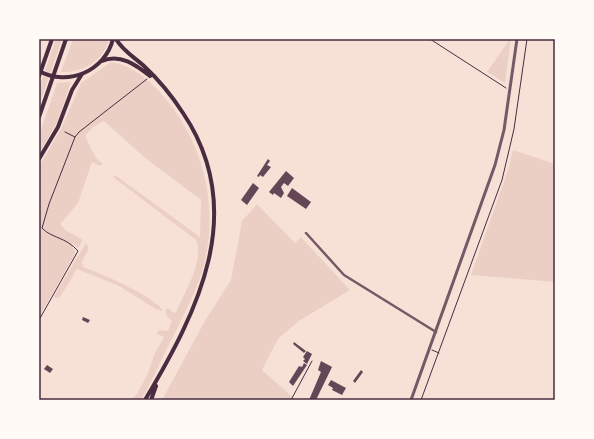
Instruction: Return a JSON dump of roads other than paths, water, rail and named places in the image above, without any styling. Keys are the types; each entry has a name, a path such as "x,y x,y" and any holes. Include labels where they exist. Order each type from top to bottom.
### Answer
{"highway":[{"path":"39,76 52,39"},
{"path":"39,117 66,39"},
{"path":"101,62 110,50 115,39 122,48 145,67 185,115 200,144 211,184 214,214 212,250 204,282 188,319 159,378 151,400"},
{"path":"39,71 56,77 70,77 82,74 101,62 111,58 121,59 135,65 158,82"},
{"path":"39,159 58,126 72,90 82,74"},
{"path":"145,400 159,378"}],"street":[{"path":"412,400 489,186 502,140 517,39"},
{"path":"306,233 344,275 436,332"}]}
